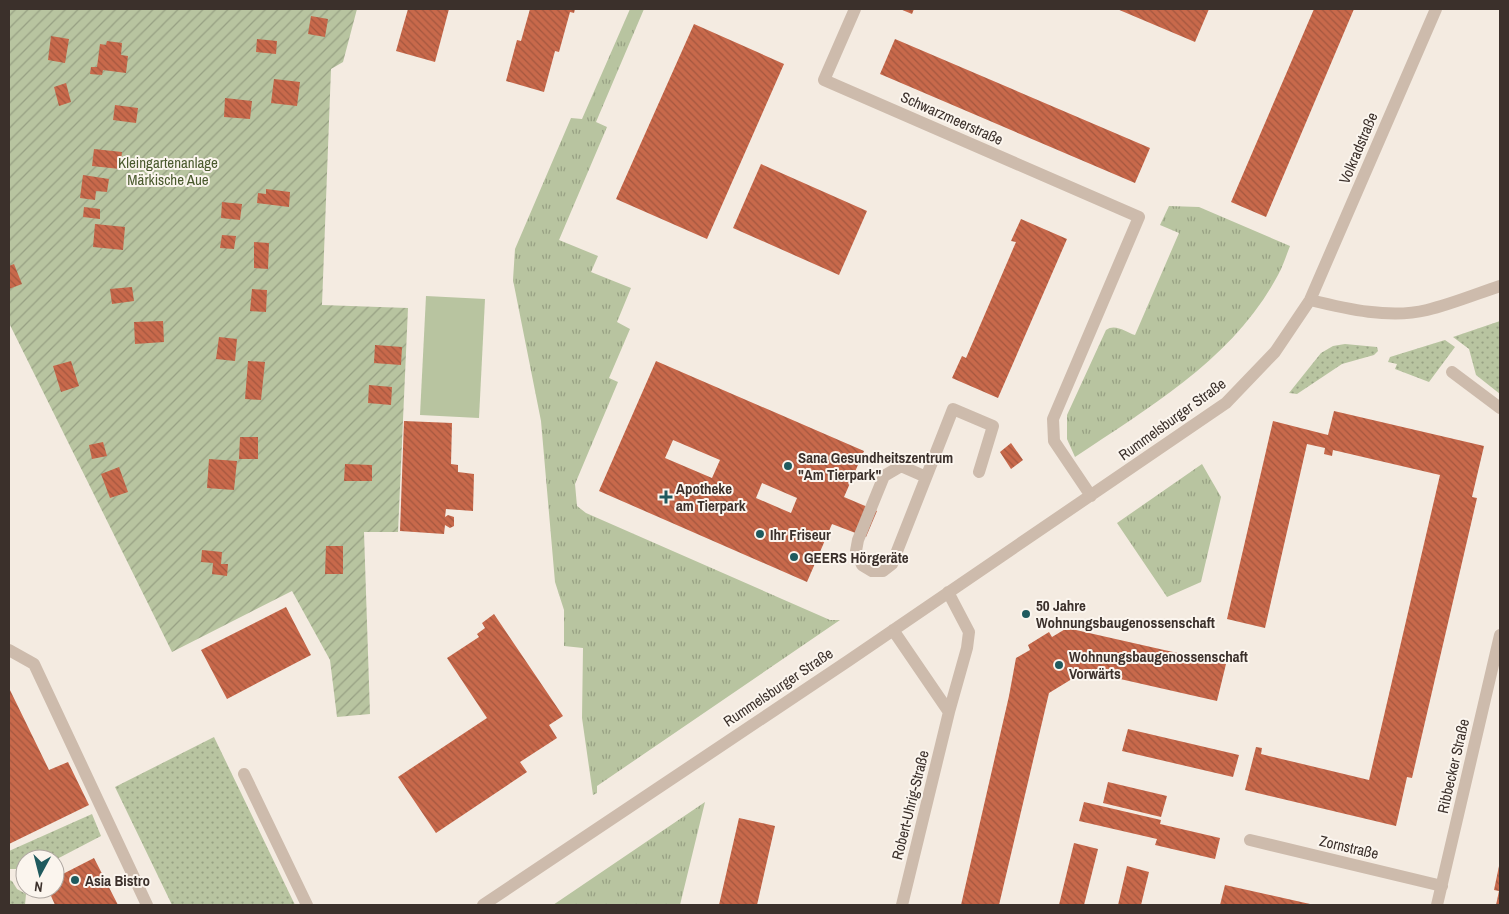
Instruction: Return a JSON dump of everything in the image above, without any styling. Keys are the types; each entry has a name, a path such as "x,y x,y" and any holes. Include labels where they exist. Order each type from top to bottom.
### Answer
{"street":[{"name":"Schwarzmeerstraße","path":"855,9 824,80 1139,217 1054,419 1054,440 1091,496"},
{"name":"Volkradstraße","path":"1310,300 1436,9"},
{"path":"1310,300 1358,310 1388,313 1426,310 1500,286"},
{"name":"Rummelsburger Straße","path":"483,905 893,630 1226,403 1275,352 1310,300"},
{"path":"1452,372 1500,408"},
{"path":"926,477 901,466 884,476 858,540 856,551 862,565 872,570 883,571 892,564 953,409 993,426 980,472"},
{"name":"Robert-Uhrig-Straße","path":"902,905 949,712 967,648 969,632 948,592"},
{"path":"893,630 949,712"},
{"name":"Ribbecker Straße","path":"1437,905 1500,635"},
{"path":"9,650 34,664 147,905"},
{"path":"244,774 307,905"},
{"name":"Zornstraße","path":"1250,840 1442,886"}],"green space":[{"name":"Kleingartenanlage Märkische Aue","path":"9,9 357,9 343,62 331,69 322,305 408,308 398,532 364,532 370,714 337,717 330,660 292,591 172,652 9,323"},
{"path":"630,9 644,9 596,122 607,127 559,240 598,256 591,272 631,288 617,322 630,329 609,378 618,382 575,484 577,506 586,513 830,620 840,620 597,786 597,793 593,795 582,718 583,648 564,646 564,610 555,582 541,421 513,280 515,249 571,118 582,119"},
{"path":"1169,206 1199,207 1290,246 1280,272 1260,305 1214,356 1161,399 1075,457 1067,439 1067,415 1106,330 1113,327 1135,335 1179,233 1160,225"},
{"path":"426,296 485,299 479,418 420,415"},
{"path":"1500,321 1500,394 1476,375 1469,349 1453,337"},
{"path":"1445,340 1455,347 1429,382 1395,369 1397,364 1388,362 1390,357"},
{"path":"1345,344 1377,347 1378,351 1374,355 1342,364 1297,394 1289,393 1321,353 1333,346"},
{"path":"1202,464 1221,497 1201,582 1167,597 1117,523"},
{"path":"214,737 295,905 172,905 115,787"},
{"path":"705,802 680,905 553,905"},
{"path":"92,814 101,836 65,855 65,849 15,849 15,869 9,869 9,851"},
{"path":"9,880 15,886 15,899 26,899 25,905 9,905"}],"building":[{"path":"408,9 449,9 435,62 396,51"},
{"path":"530,9 575,9 574,13 570,12 559,52 555,51 544,92 506,81 517,40 521,41"},
{"path":"900,9 914,9 912,14"},
{"path":"1117,9 1209,9 1195,42"},
{"path":"1314,9 1354,9 1266,217 1231,202"},
{"path":"311,16 328,19 325,37 308,34"},
{"path":"694,24 784,64 707,239 616,199"},
{"path":"51,36 69,39 65,63 48,60"},
{"path":"257,39 277,41 276,54 256,52"},
{"path":"895,39 1150,148 1135,183 880,74"},
{"path":"107,41 122,43 121,55 128,56 126,73 103,70 102,75 90,74 91,67 97,67 100,44 106,45"},
{"path":"274,79 300,82 297,106 271,103"},
{"path":"66,83 71,102 59,106 54,87"},
{"path":"225,98 252,101 250,119 224,117"},
{"path":"115,105 138,108 136,123 113,120"},
{"path":"94,149 122,152 120,169 92,166"},
{"path":"761,164 867,211 839,275 733,228"},
{"path":"83,175 109,179 107,192 96,191 95,200 80,198"},
{"path":"266,189 290,192 289,207 257,203 258,193 266,194"},
{"path":"222,202 242,204 240,220 221,218"},
{"path":"84,207 100,209 100,219 83,217"},
{"path":"1021,219 1067,239 998,398 952,378 962,356 966,358 1016,242 1011,241"},
{"path":"95,224 125,227 123,250 93,247"},
{"path":"222,235 236,236 234,249 220,248"},
{"path":"254,242 269,243 268,269 254,268"},
{"path":"14,264 22,284 9,289 9,266"},
{"path":"132,287 134,301 112,304 110,289"},
{"path":"252,289 267,290 266,312 250,311"},
{"path":"163,321 164,342 135,344 134,322"},
{"path":"219,337 237,339 235,361 216,359"},
{"path":"375,345 402,347 401,365 374,363"},
{"path":"71,361 79,386 61,392 53,366"},
{"path":"248,361 265,362 261,400 245,399"},
{"name":"Sana Gesundheitszentrum \"Am Tierpark\"","path":"656,361 864,451 844,497 877,511 866,537 832,524 807,582 599,491","holes":["673,440 720,460 712,478 665,458","762,483 797,498 791,513 756,498"]},
{"path":"369,385 392,387 391,405 368,403"},
{"path":"1334,411 1484,446 1472,497 1477,498 1412,778 1407,777 1396,826 1245,790 1256,747 1262,748 1261,754 1369,780 1440,475 1333,450 1332,456 1324,454 1325,448 1307,444 1265,628 1227,619 1273,421 1328,435"},
{"path":"404,421 452,423 451,464 458,465 458,472 474,474 473,511 446,509 445,517 448,515 454,517 454,526 450,528 445,525 444,534 400,531"},
{"path":"240,437 258,437 258,459 239,459"},
{"path":"103,442 107,456 92,459 89,445"},
{"path":"1011,443 1023,460 1011,469 1000,452"},
{"path":"209,459 237,461 234,490 207,488"},
{"path":"345,464 372,465 372,481 344,481"},
{"path":"119,467 128,492 110,498 101,474"},
{"path":"326,546 343,546 343,574 325,574"},
{"path":"202,550 222,552 221,564 228,564 227,576 212,574 213,563 201,562"},
{"path":"286,607 311,655 227,699 201,650"},
{"path":"494,614 563,716 549,725 557,738 520,762 527,772 436,833 398,777 487,718 447,658 479,637 477,634 485,628 482,623"},
{"path":"1067,628 1226,664 1217,701 1085,671 1049,693 999,905 961,905 1016,658 1030,650 1028,645 1049,632 1052,637"},
{"path":"9,688 49,770 68,762 89,805 9,844"},
{"path":"1128,729 1239,755 1233,777 1122,751"},
{"path":"1108,782 1167,796 1161,817 1103,803"},
{"path":"1084,802 1161,820 1160,824 1220,838 1215,859 1155,845 1157,839 1079,821"},
{"path":"739,818 775,826 757,905 719,905"},
{"path":"1074,843 1098,849 1084,905 1059,905"},
{"path":"94,858 118,905 55,905 52,899 65,899 65,873"},
{"path":"1127,866 1149,872 1141,905 1118,905"},
{"path":"1499,866 1500,905 1496,905 1499,891 1494,890"},
{"path":"1225,885 1310,904 1310,905 1220,905"}],"place":[{"name":"Sana Gesundheitszentrum \"Am Tierpark\"","path":"788,466"},
{"name":"Apotheke am Tierpark","path":"666,497"},
{"name":"Ihr Friseur","path":"760,534"},
{"name":"GEERS Hörgeräte","path":"794,557"},
{"name":"50 Jahre Wohnungsbaugenossenschaft","path":"1026,614"},
{"name":"Wohnungsbaugenossenschaft Vorwärts","path":"1059,665"},
{"name":"Asia Bistro","path":"75,880"}]}
